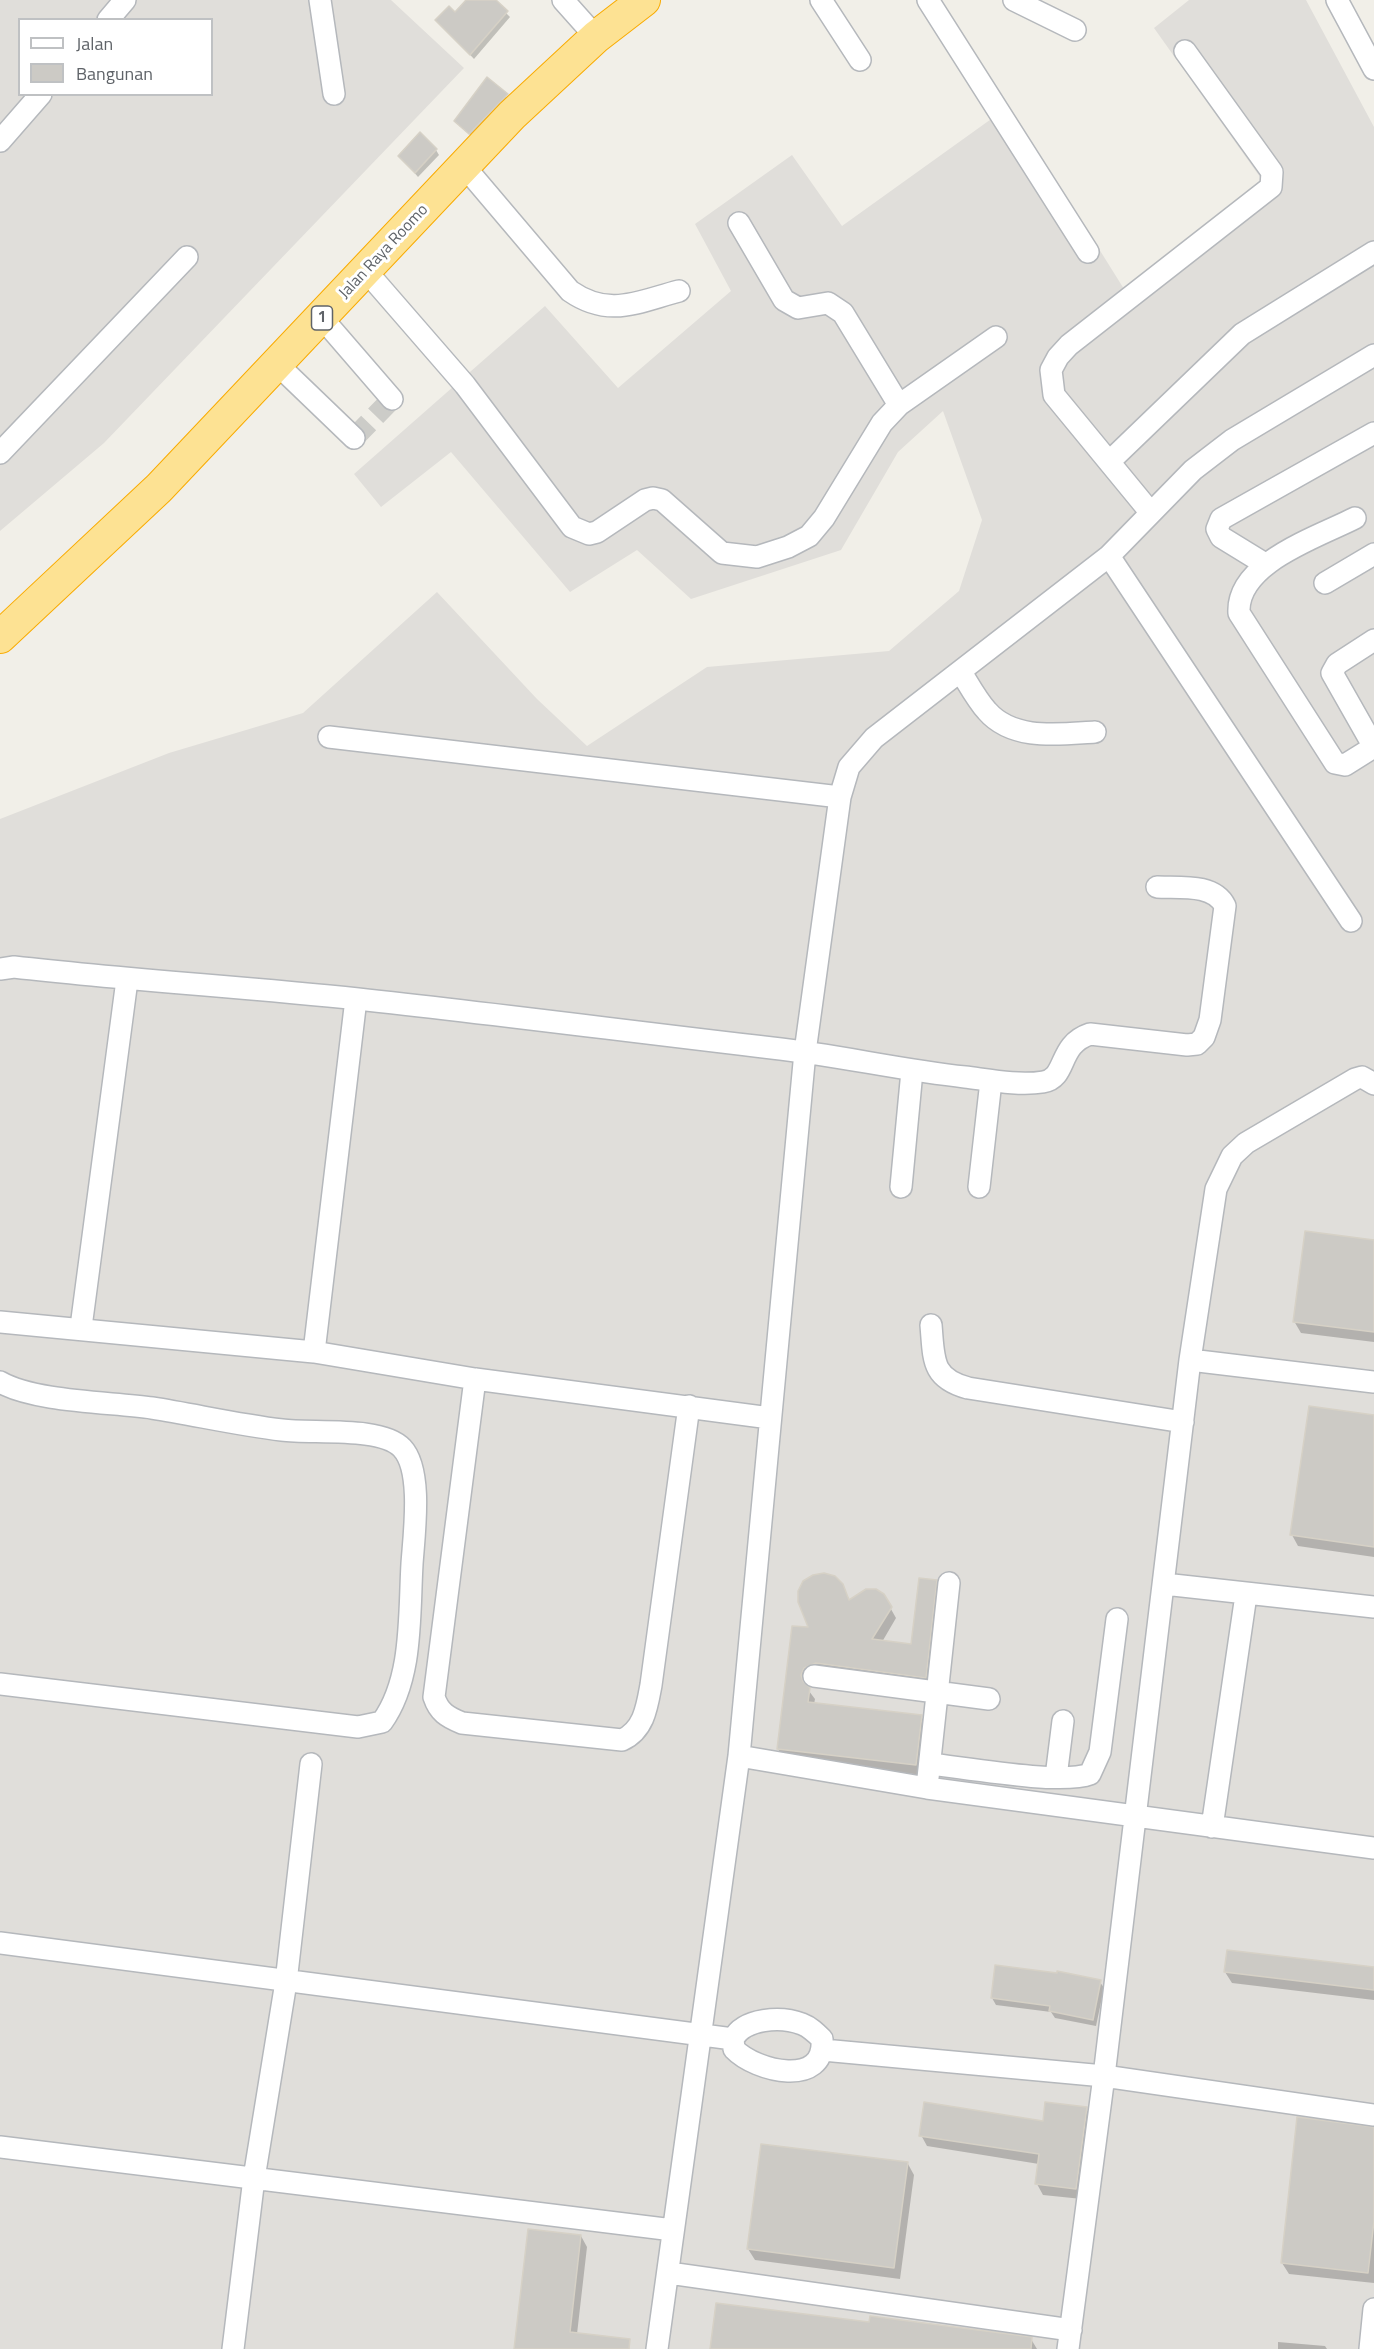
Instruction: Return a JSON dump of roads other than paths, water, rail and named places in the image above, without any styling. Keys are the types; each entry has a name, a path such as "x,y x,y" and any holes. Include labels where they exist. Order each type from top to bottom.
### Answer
{"highway":[{"name":"Jalan Raya Roomo","path":"0,637 159,488 512,115 596,37 644,0"}],"street":[{"path":"110,18 125,0"},
{"path":"320,0 334,94"},
{"path":"562,0 596,37"},
{"path":"821,0 860,60"},
{"path":"928,0 1088,252"},
{"path":"1014,0 1075,30"},
{"path":"1337,0 1374,69"},
{"path":"1150,513 1054,395 1051,370 1058,357 1265,194 1273,180 1272,172 1260,154 1185,51"},
{"path":"0,141 39,96"},
{"path":"464,166 570,291 585,302 613,308 679,291"},
{"path":"739,223 784,300 798,308 828,303 843,313 899,405"},
{"path":"1109,462 1242,334 1374,252"},
{"path":"0,453 187,257"},
{"path":"366,271 465,385 572,527 589,534 597,532 645,500 653,498 662,500 722,553 757,557 788,547 809,536 824,518 882,423 899,405 996,337"},
{"path":"322,318 392,399"},
{"path":"657,2349 739,1756 805,1052 840,797 849,767 874,738 1109,556 1193,470 1232,440 1374,355"},
{"path":"277,364 354,438"},
{"path":"1265,564 1221,537 1217,529 1221,519 1374,434"},
{"path":"1355,518 1265,564 1242,590 1239,613 1335,763 1345,765 1374,747 1332,673 1337,664 1374,640"},
{"path":"1325,583 1374,554"},
{"path":"1109,556 1351,921"},
{"path":"960,672 988,713 1012,729 1047,735 1095,732"},
{"path":"328,737 840,797"},
{"path":"0,969 14,967 127,980 356,999 805,1052 912,1071 991,1081 1041,1083 1051,1080 1058,1074 1068,1047 1077,1038 1090,1034 1187,1046 1197,1044 1204,1037 1210,1020 1225,906 1221,897 1210,891 1157,887"},
{"path":"81,1328 127,980"},
{"path":"314,1352 356,999"},
{"path":"901,1187 912,1071"},
{"path":"669,2273 1070,2339 1190,1360 1216,1189 1232,1156 1246,1143 1336,1088 1362,1077 1374,1084"},
{"path":"979,1187 991,1081"},
{"path":"0,1322 314,1352 475,1379 770,1418"},
{"path":"931,1325 939,1373 950,1383 968,1388 1183,1422"},
{"path":"1190,1360 1374,1382"},
{"path":"475,1379 434,1697 438,1709 448,1718 483,1726 622,1740 633,1735 647,1707 651,1685 689,1406"},
{"path":"0,1382 43,1395 151,1408 282,1430 374,1435 390,1440 402,1448 413,1467 415,1522 408,1631 402,1681 394,1705 382,1722 358,1727 0,1684"},
{"path":"927,1788 950,1583"},
{"path":"1164,1584 1245,1595 1374,1607"},
{"path":"1212,1827 1245,1595"},
{"path":"930,1764 1056,1777 1079,1778 1090,1774 1096,1767 1117,1618"},
{"path":"814,1676 990,1699"},
{"path":"1056,1777 1063,1721"},
{"path":"739,1756 927,1788 1135,1818 1374,1848"},
{"path":"233,2349 255,2178 286,1982 311,1764"},
{"path":"0,1943 733,2039"},
{"path":"754,2022 801,2023 822,2038 823,2050 817,2062 807,2070 789,2071 749,2062 734,2049 733,2039 737,2030 754,2022"},
{"path":"823,2050 1104,2076 1374,2115"},
{"path":"0,2147 673,2230"},
{"path":"1370,2349 1374,2309"}],"tunnel":[{"path":"354,438 392,399"}]}
